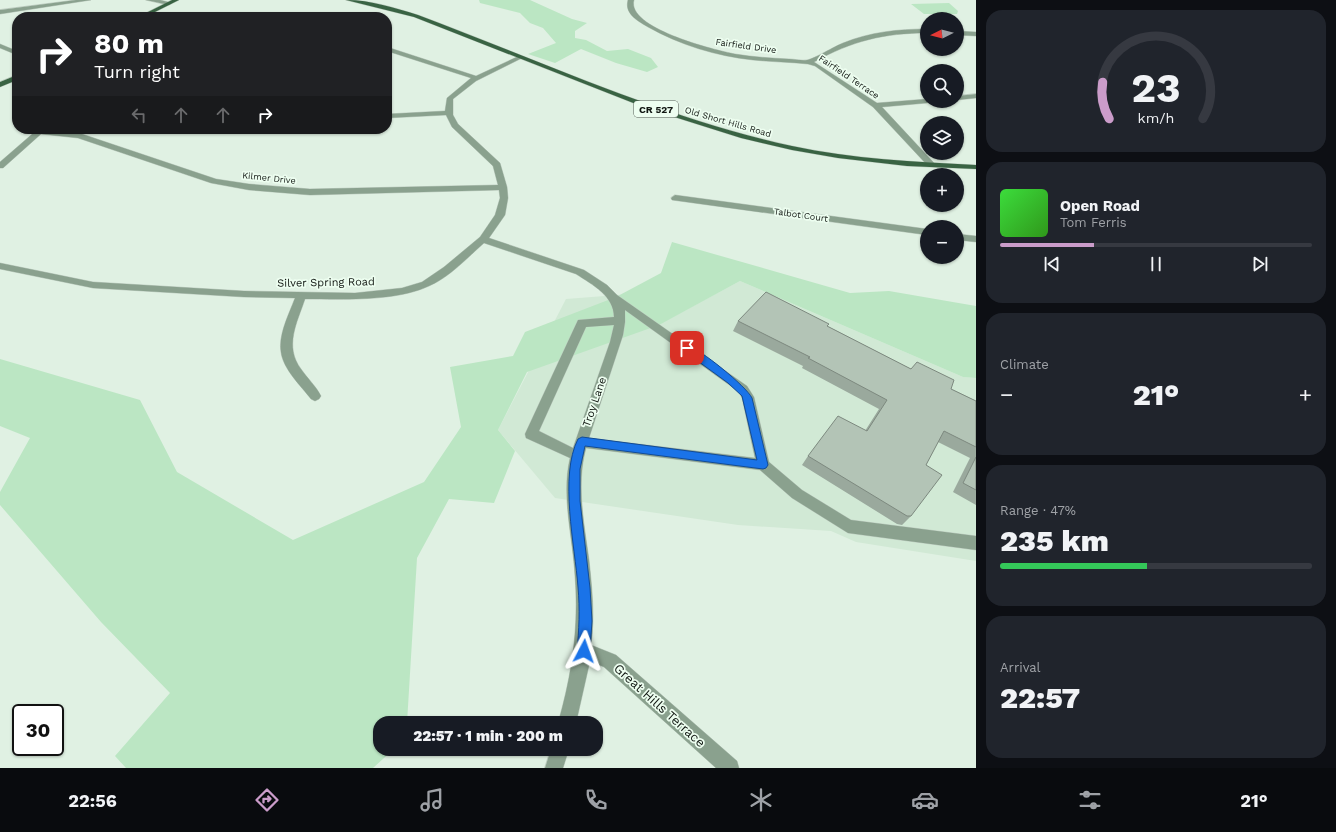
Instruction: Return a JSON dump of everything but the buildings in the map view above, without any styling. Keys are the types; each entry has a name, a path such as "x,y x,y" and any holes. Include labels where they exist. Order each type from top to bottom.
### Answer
{"main road":[{"path":"150,12 176,0"},
{"name":"Old Short Hills Road","path":"350,0 385,7 416,16 675,116 761,141 829,156 976,167"},
{"path":"0,85 12,79"}],"street":[{"path":"0,12 88,0"},
{"path":"149,0 169,3"},
{"name":"Fairfield Drive","path":"630,0 632,14 638,20 683,42 712,51 744,57 809,62"},
{"name":"Fairfield Terrace","path":"809,62 845,44 861,38 889,32 920,31"},
{"path":"964,33 976,34"},
{"path":"0,46 12,51"},
{"path":"392,51 477,78"},
{"path":"392,116 450,113 449,99 458,89 477,78 521,57"},
{"name":"Fairfield Terrace","path":"809,62 823,68 876,105 930,164"},
{"path":"964,97 976,96"},
{"path":"876,105 920,102"},
{"name":"Silver Spring Road","path":"0,266 93,284 244,294 355,296 403,291 426,284 448,269 483,239 500,215 504,198 504,187 497,165 455,125 450,113"},
{"path":"0,166 37,134"},
{"name":"Kilmer Drive","path":"67,134 79,136 214,181 249,187 310,192 504,187"},
{"name":"Talbot Court","path":"675,198 920,231"},
{"path":"964,238 976,239"},
{"name":"Troy Lane","path":"483,239 580,272 594,281 612,297 619,307 619,321 616,340 591,409 577,455 575,469 575,501 586,621 584,651 570,716"},
{"path":"301,295 289,332 287,345 288,357 315,396"},
{"path":"612,297 743,389 748,398 763,465"},
{"path":"577,455 563,450 542,437 532,434 582,323 619,321"},
{"path":"582,442 763,465 797,494 848,526 976,543"},
{"name":"Great Hills Terrace","path":"584,651 610,661 730,768"},
{"path":"554,768 558,756"}],"shaded area":[{"path":"740,281 963,377 976,378 976,561 856,542 831,531 738,525 555,498 498,430 566,299 630,294 669,319"}],"green space":[{"path":"479,0 530,0 572,19 587,23 575,31 575,38 586,40 607,51 628,49 651,58 658,67 647,72 616,63 581,49 555,63 528,54 556,43 543,28 530,23 520,13 480,3"},
{"path":"949,3 958,11 921,12 911,4"},
{"path":"672,242 850,293 889,291 976,306 976,378 963,377 740,281 659,325 527,372 498,430 515,451 494,503 449,499 417,558 407,716 373,716 373,756 386,756 373,768 126,768 115,756 170,693 101,622 0,505 0,492 30,438 0,426 0,359 140,400 177,472 293,540 424,482 461,427 450,367 513,356 525,332 616,297 661,273"}],"route":[{"path":"584,651 586,621 575,501 575,469 577,455 582,442 763,465 748,398 743,389 687,348"}]}
